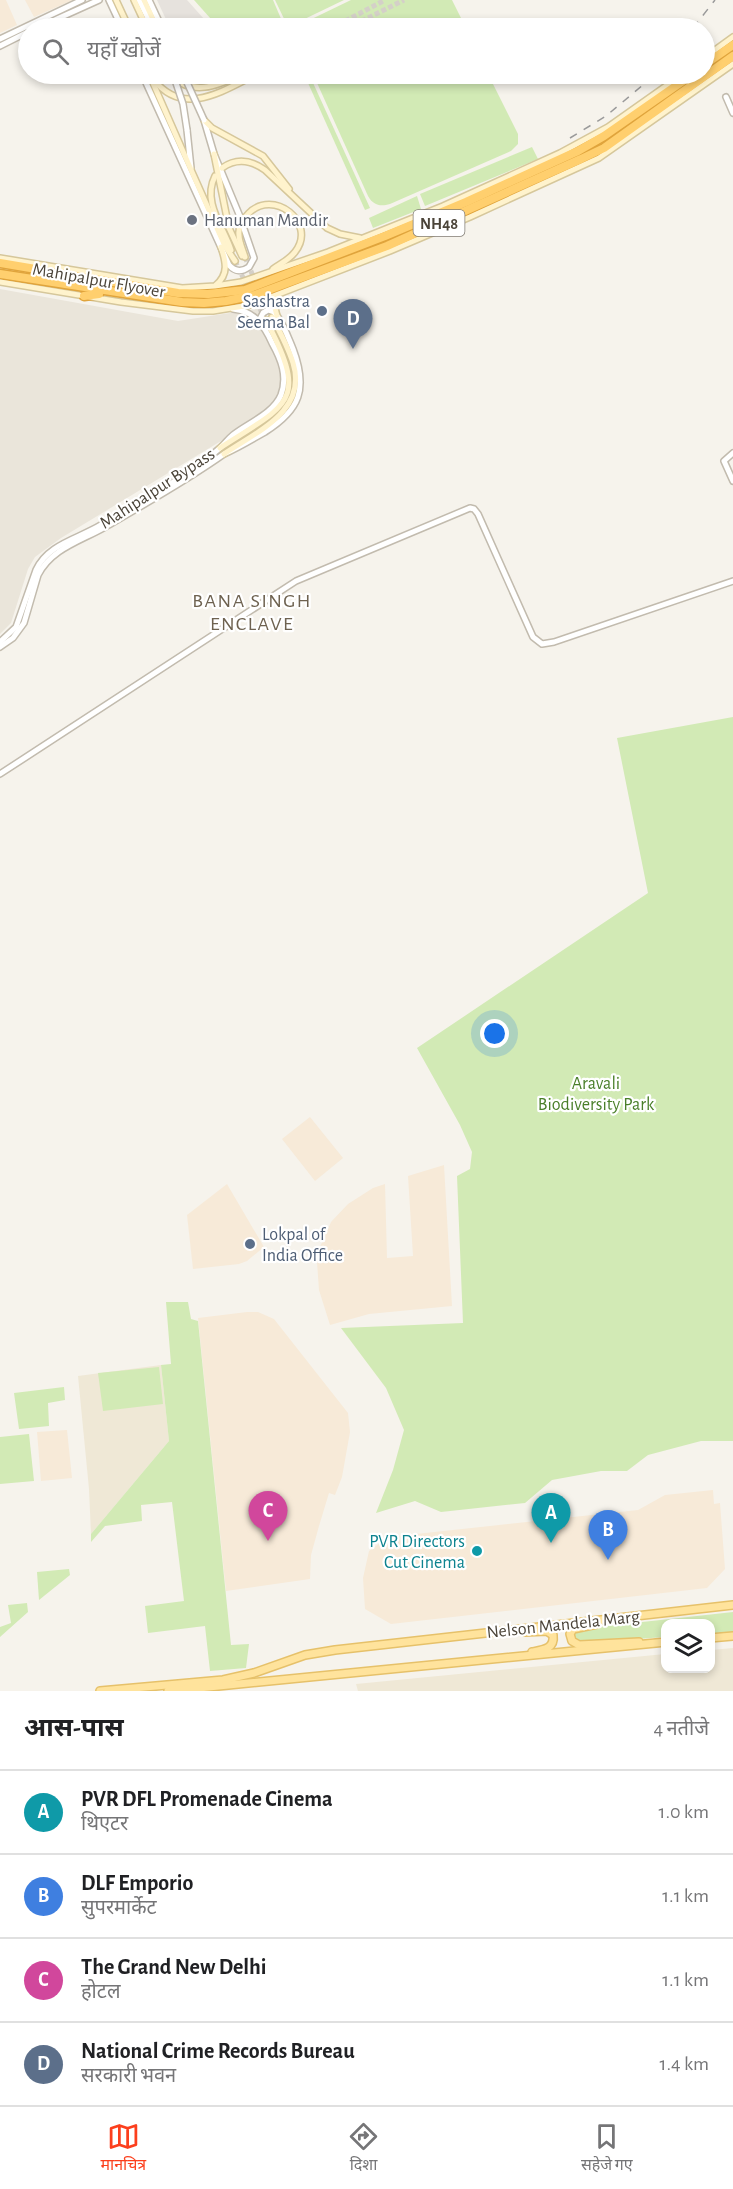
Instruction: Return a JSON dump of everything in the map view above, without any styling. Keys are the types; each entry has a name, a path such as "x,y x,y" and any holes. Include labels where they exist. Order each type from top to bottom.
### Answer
{"highway":[{"path":"715,58 733,45"},
{"name":"NH48","path":"715,69 733,56"},
{"name":"NH48","path":"198,294 245,290 466,202 578,151 604,136 679,84"},
{"name":"NH48","path":"114,292 204,303 255,295 387,246 604,148 694,84"},
{"name":"Mahipalpur Flyover","path":"0,263 178,293 198,294"},
{"name":"Mahipalpur Flyover","path":"0,274 114,292"},
{"path":"198,294 215,286"},
{"path":"84,296 114,292"}],"main road":[{"path":"116,0 124,18"},
{"path":"134,0 142,18"},
{"path":"144,0 154,18"},
{"path":"715,50 733,37"},
{"path":"715,77 733,64"},
{"path":"153,84 225,246 234,260 210,198 211,184 215,176"},
{"path":"158,84 166,93 190,99 212,95 236,84"},
{"path":"184,84 203,88 220,84"},
{"path":"0,258 182,288 241,282 328,252 443,206 581,142 608,127 669,84"},
{"path":"0,282 193,311 232,309 278,296 470,217 599,158 704,84"},
{"path":"204,120 212,128 263,156 306,210"},
{"path":"214,154 229,228 244,257 239,232 247,214 256,207 268,204 281,206 290,211 300,225 302,236 299,246 291,257 267,274"},
{"path":"222,168 240,161 255,164 265,170 306,210 332,231 361,238"},
{"path":"215,286 222,280 225,272 221,248"},
{"path":"222,451 273,413 286,399 290,380 288,366 270,319 273,302 278,296"},
{"name":"Nelson Mandela Marg","path":"466,1636 733,1605"},
{"path":"607,1619 573,1629 570,1634 572,1641 579,1645 629,1641 650,1644"},
{"name":"Nelson Mandela Marg","path":"100,1691 224,1680 310,1654 466,1636 543,1630 553,1635 552,1644 544,1650 473,1661"},
{"path":"715,1638 733,1636"},
{"name":"Nelson Mandela Marg","path":"168,1691 661,1643"}],"street":[{"path":"44,18 82,0"},
{"path":"59,18 99,0"},
{"path":"109,0 117,18"},
{"path":"139,0 148,18"},
{"path":"149,0 156,18"},
{"path":"0,39 18,30"},
{"path":"0,45 18,37"},
{"path":"147,84 229,265 234,270 243,270 252,265 254,255 214,154 204,120 188,84"},
{"path":"176,84 183,104 192,172"},
{"path":"726,97 733,113"},
{"path":"232,309 270,319"},
{"name":"Mahipalpur Bypass","path":"0,642 16,627 36,570 48,554 63,543 99,526 222,451 238,448 276,424 291,411 301,389 300,372 292,347 270,319"},
{"name":"Mahipalpur Bypass","path":"0,648 20,631 38,575 57,553 69,544 106,527 222,451"},
{"path":"733,453 724,461 733,481"},
{"path":"0,774 302,578 470,508 478,514 533,637 542,644 554,642 733,581"}],"shaded area":[{"path":"0,0 6,0 17,25 0,33"},
{"path":"25,0 73,0 34,17"},
{"path":"157,0 187,0 203,18 165,18"},
{"path":"0,289 178,321 262,308 289,367 282,404 61,538 35,557 28,569 11,623 0,634"},
{"path":"310,1117 343,1158 315,1181 282,1139"},
{"path":"444,1165 452,1306 369,1314 330,1325 319,1290 317,1262 320,1247 331,1222 348,1204 373,1188 385,1184 387,1258 413,1256 408,1176"},
{"path":"227,1184 264,1247 247,1261 239,1264 193,1269 187,1215"},
{"path":"258,1312 274,1319 348,1413 350,1432 342,1477 335,1495 329,1493 311,1555 310,1579 226,1591 198,1318"},
{"path":"161,1365 169,1441 91,1534 78,1376"},
{"path":"67,1430 72,1478 41,1481 37,1432"},
{"path":"713,1490 714,1504 720,1503 725,1569 707,1588 391,1624 365,1609 363,1578 369,1551 388,1537 638,1510 665,1495"},
{"path":"733,1648 733,1691 358,1691 356,1684 661,1654 661,1673 715,1673 715,1650"}],"green space":[{"path":"194,0 273,0 281,18 210,18"},
{"path":"275,0 344,0 307,18 284,18"},
{"path":"351,0 452,0 461,18 314,18"},
{"path":"308,84 314,84 370,208 365,210"},
{"path":"318,84 493,84 518,134 518,144 511,151 390,204 377,204 368,196"},
{"path":"532,147 538,159 425,206 420,194"},
{"path":"417,196 421,209 373,228 369,218"},
{"name":"Aravali Biodiversity Park","path":"733,717 733,1441 701,1441 648,1455 627,1471 601,1471 552,1480 525,1503 441,1512 415,1501 376,1513 393,1470 404,1430 386,1388 341,1328 463,1323 457,1176 470,1169 472,1152 460,1125 417,1048 648,893 617,738"},
{"path":"166,1302 188,1302 191,1319 198,1321 231,1645 249,1644 246,1668 210,1671 205,1626 148,1633 145,1606 184,1601 172,1502 141,1505 142,1521 105,1526 91,1542 91,1534 169,1441 161,1365 171,1364"},
{"path":"159,1367 163,1404 103,1411 98,1373"},
{"path":"64,1387 65,1400 48,1403 49,1426 19,1429 14,1393"},
{"path":"29,1434 34,1481 0,1484 0,1437"},
{"path":"69,1569 70,1575 39,1600 37,1572"},
{"path":"27,1603 28,1612 0,1637 0,1627 11,1623 8,1605"},
{"path":"733,1612 733,1633 715,1635 715,1619 670,1619"},
{"path":"661,1620 661,1637 582,1643 574,1640 572,1634 579,1629"}],"tunnel":[{"path":"351,18 385,0"},
{"path":"368,18 404,0"},
{"path":"245,257 258,288"},
{"path":"235,261 249,290"},
{"path":"262,297 272,317"},
{"path":"255,300 266,320"}],"railway":[{"path":"701,18 715,0"},
{"path":"570,138 606,116 644,84"}],"place":[{"name":"Hanuman Mandir","path":"192,220"},
{"name":"Sashastra Seema Bal","path":"322,311"},
{"name":"National Crime Records Bureau","path":"353,349"},
{"name":"Lokpal of India Office","path":"250,1244"},
{"name":"The Grand New Delhi","path":"268,1541"},
{"name":"PVR DFL Promenade Cinema","path":"551,1543"},
{"name":"PVR Directors Cut Cinema","path":"477,1551"},
{"name":"DLF Emporio","path":"608,1560"}],"district":[{"name":"BANA SINGH ENCLAVE","path":"252,612"}]}
